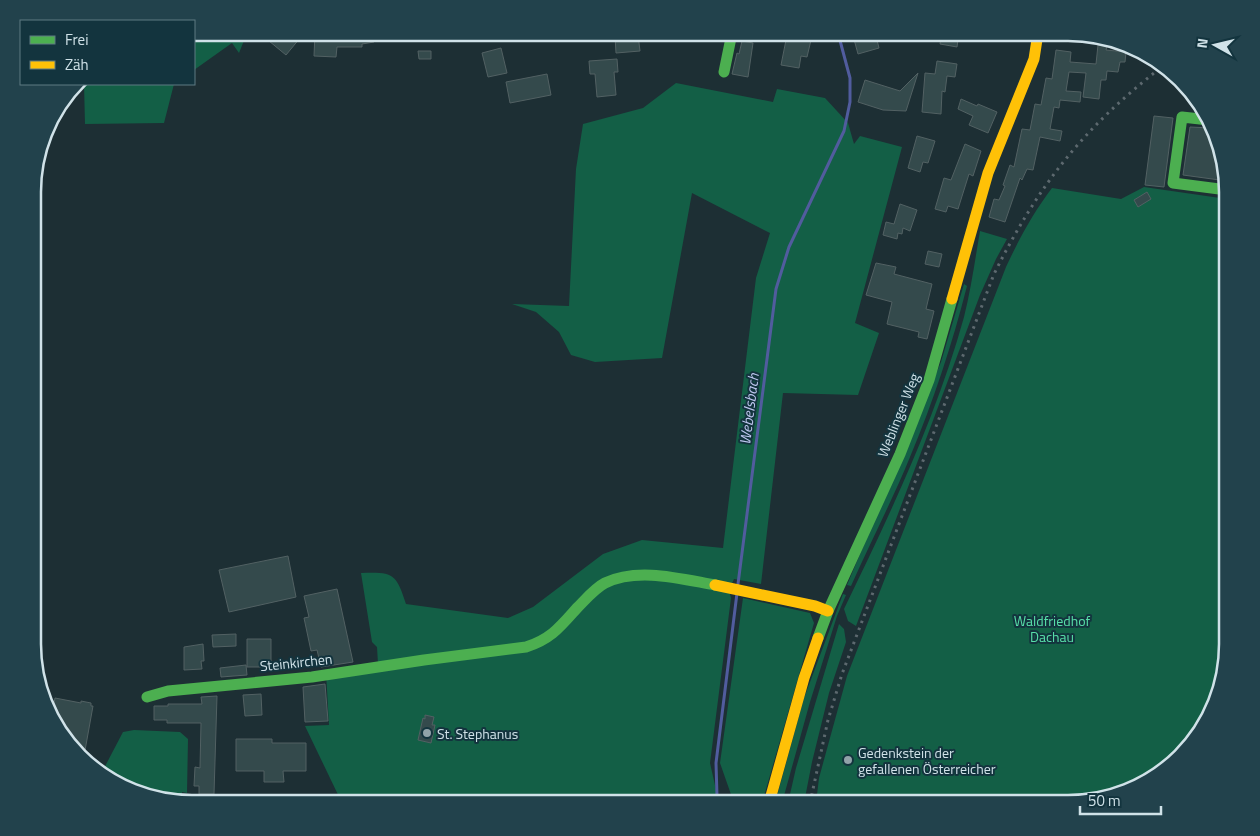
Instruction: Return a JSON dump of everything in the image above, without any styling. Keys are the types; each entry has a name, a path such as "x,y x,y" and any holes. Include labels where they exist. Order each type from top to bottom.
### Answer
{"street":[{"path":"724,72 730,41"},
{"name":"Weblinger Weg","path":"771,794 804,678 828,611 900,454 928,380 988,173 1034,60 1037,41"},
{"path":"1200,119 1182,117 1173,182 1218,189"},
{"name":"Steinkirchen","path":"147,697 168,691 312,677 526,647 541,642 554,633 604,583 628,575 654,576 745,590 816,606 828,611"}],"green space":[{"path":"195,42 243,42 239,53 232,43 195,69"},
{"path":"676,83 773,102 777,89 825,98 848,123 854,144 860,136 902,147 855,323 879,333 858,395 783,393 761,584 734,579 729,590 731,598 710,763 717,794 338,795 305,726 329,725 326,672 378,664 377,647 372,642 361,573 380,573 392,576 399,586 406,604 508,618 533,607 603,554 642,540 723,548 756,278 770,233 692,193 662,358 595,362 571,355 559,332 536,312 512,304 569,306 576,169 583,124 643,108"},
{"path":"87,85 174,85 164,123 85,124 84,88"},
{"name":"Waldfriedhof Dachau","path":"1144,187 1218,198 1218,654 1211,692 1203,711 1181,743 1160,764 1143,775 1107,790 1078,794 817,794 819,778 847,676 1006,267 1021,236 1052,188 1121,199"},
{"path":"980,231 1007,239 980,295 856,626 848,621 844,609 911,465 940,392 964,317"},
{"path":"964,284 967,286 942,373 918,436 896,490 851,586 847,585 941,362"},
{"path":"843,594 846,595 837,616 810,702 784,794 777,794 804,698"},
{"path":"743,598 810,613 814,623 764,794 731,794 720,763"},
{"path":"839,624 844,629 846,642 829,693 806,794 790,794"},
{"path":"134,730 180,732 188,739 187,793 163,792 144,787 125,779 105,767 123,732"}],"building":[{"path":"639,41 640,51 616,53 615,42"},
{"path":"742,41 753,43 748,77 732,74 737,53 739,54"},
{"path":"786,41 811,41 807,57 801,56 799,68 781,65"},
{"path":"855,41 877,41 879,48 858,54"},
{"path":"940,41 958,41 957,47 940,44"},
{"path":"270,42 297,42 286,55"},
{"path":"315,42 374,42 362,44 362,47 337,47 336,57 314,56"},
{"path":"1098,45 1107,46 1106,50 1126,53 1125,62 1120,62 1118,72 1107,71 1106,80 1101,80 1099,99 1083,97 1086,73 1069,72 1066,91 1081,92 1080,102 1060,100 1059,108 1054,107 1050,129 1062,131 1060,141 1040,137 1033,170 1027,169 1022,180 1020,178 1005,222 989,217 994,199 999,200 1005,186 1003,185 1010,165 1014,167 1022,129 1030,130 1035,104 1041,105 1046,78 1052,79 1056,50 1071,52 1070,62 1096,64"},
{"path":"501,48 507,73 488,77 482,53"},
{"path":"418,51 431,51 431,59 419,59"},
{"path":"617,59 618,72 614,72 616,95 597,97 595,74 590,74 589,61"},
{"path":"937,61 957,64 955,77 947,76 945,92 942,91 941,114 922,112 925,73 935,74"},
{"path":"918,73 906,111 883,110 858,102 865,80 900,91"},
{"path":"547,74 551,95 510,103 506,82"},
{"path":"961,99 997,112 988,133 969,125 973,116 958,109"},
{"path":"1154,116 1173,118 1164,187 1145,185"},
{"path":"1190,127 1204,128 1211,144 1218,180 1183,175"},
{"path":"917,136 935,141 928,163 923,162 920,172 908,168"},
{"path":"965,144 981,151 973,176 969,174 958,209 948,206 946,212 935,209 944,178 951,180"},
{"path":"1147,192 1151,199 1138,207 1134,200"},
{"path":"900,204 917,210 910,231 903,228 902,234 898,233 897,239 883,235 886,222 894,224"},
{"path":"928,251 942,254 939,267 925,264"},
{"path":"876,263 896,267 894,274 932,284 926,309 934,311 927,339 918,337 919,332 887,324 892,302 866,295"},
{"path":"288,556 296,597 229,612 219,570"},
{"path":"337,589 353,662 321,667 317,650 311,651 304,618 309,617 304,596"},
{"path":"236,634 236,646 213,647 212,635"},
{"path":"247,639 271,639 271,667 247,667"},
{"path":"203,644 204,661 201,661 202,669 184,670 184,647"},
{"path":"246,665 247,675 221,677 220,668"},
{"path":"325,684 328,721 305,722 303,687"},
{"path":"261,694 262,715 245,716 243,695"},
{"path":"217,696 214,794 199,794 199,786 194,786 195,767 200,768 201,723 167,723 167,720 154,720 154,706 202,704 201,697"},
{"path":"55,698 91,703 91,706 93,706 85,751 72,736 54,704"},
{"name":"St. Stephanus","path":"425,715 434,717 432,725 435,725 431,743 418,740"},
{"path":"236,739 272,739 272,743 306,743 306,771 283,771 284,782 264,782 264,771 236,771"}],"waterway":[{"name":"Webelsbach","path":"738,584 776,289 789,247 844,131 850,102 850,78 840,41"},
{"name":"Webelsbach","path":"717,794 716,763 737,593"}],"railway":[{"path":"812,794 828,720 842,674 994,274 1028,212 1065,160 1109,112 1158,70"}],"traffic: fast":[{"path":"724,72 730,41"},
{"path":"1200,119 1182,117 1173,183 1218,189"},
{"path":"818,638 828,611 900,454 929,380 952,299"},
{"path":"147,697 168,691 312,677 526,647 549,636 598,588 618,578 645,575 660,576 715,585"}],"traffic: slow":[{"path":"952,299 988,173 1034,59 1037,41"},
{"path":"715,585 815,606 828,611"},
{"path":"771,794 804,678 818,638"}],"place":[{"name":"St. Stephanus","path":"427,733"},
{"name":"Gedenkstein der gefallenen Österreicher","path":"848,760"}]}
